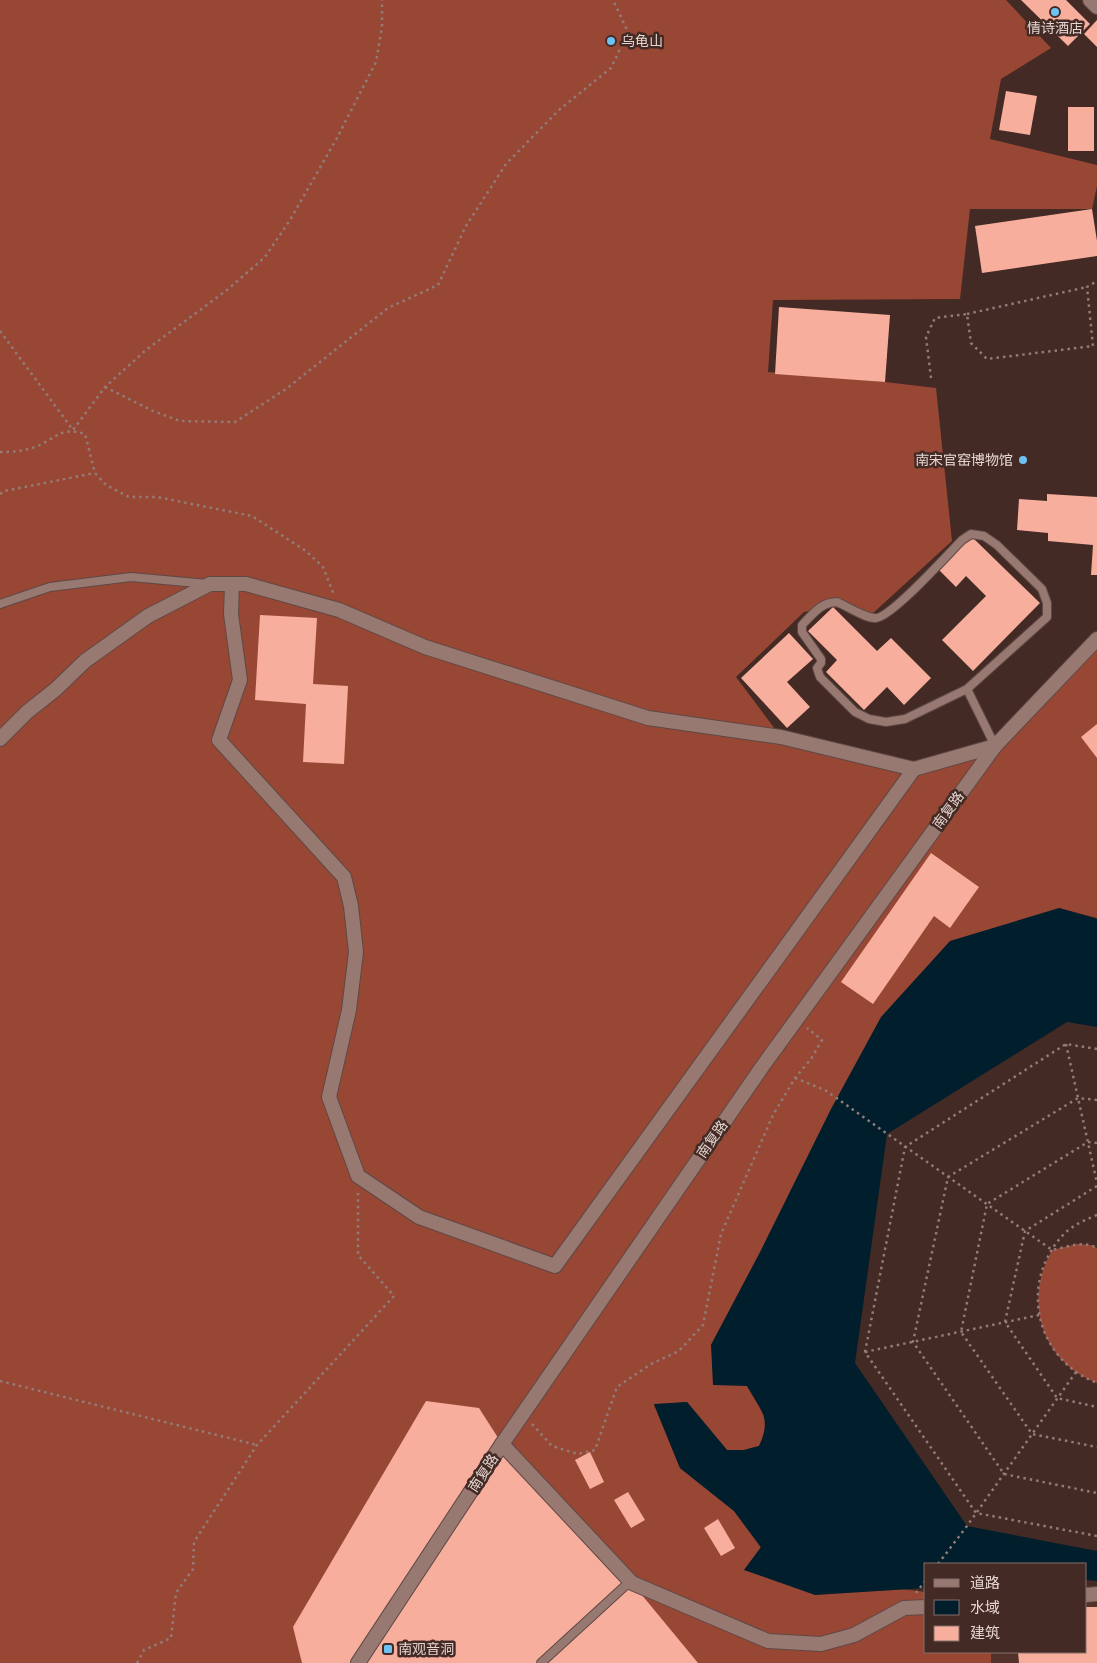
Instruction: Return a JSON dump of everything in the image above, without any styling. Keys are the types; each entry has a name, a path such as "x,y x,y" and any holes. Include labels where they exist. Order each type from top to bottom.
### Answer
{"street":[{"path":"1090,0 1097,7"},
{"path":"0,739 27,712 93,656 148,616 210,584 246,584 339,610 425,647 648,718 781,737 914,769 995,746"},
{"path":"232,584 231,614 240,680 219,740 344,876 351,906 356,952 350,1000 328,1097 358,1176 419,1217 555,1266 914,769"},
{"name":"南复路","path":"358,1663 522,1414 756,1075 995,746 1097,640"},
{"path":"502,1444 632,1583 768,1641 821,1644 854,1635 904,1608 924,1607"}],"lane":[{"path":"971,534 984,536 997,545 1042,589 1048,603 1047,617 967,690 905,719 886,722 869,719 855,712 820,677 817,668 821,663 821,659 802,632 802,625 822,605 830,602 836,602 874,619 884,616 905,598 962,540 971,534"},
{"path":"0,604 50,587 131,577 210,584"},
{"path":"967,690 995,746"},
{"path":"541,1663 625,1586 632,1583"}],"path":[{"path":"73,430 105,387 146,350 227,290 265,257 290,220 337,138 376,62 382,27 382,0"},
{"path":"105,387 153,411 180,421 235,422 286,389 388,308 438,285 466,226 506,164 560,110 611,68 628,32 613,0"},
{"path":"931,378 926,337 935,318 967,314 1087,287 1097,281"},
{"path":"967,314 971,343 987,359 1094,346 1087,287"},
{"path":"0,331 73,430"},
{"path":"0,452 16,452 37,446 56,435 73,430 85,434 95,473 106,485 129,497 157,496 252,516 306,551 323,567 339,610"},
{"path":"0,494 4,491 95,473"},
{"path":"522,1414 552,1446 578,1454 595,1450 617,1387 651,1364 679,1351 703,1325 721,1234 773,1115 795,1078 811,1059 822,1040 796,1020"},
{"path":"1097,1050 1066,1044 905,1147 865,1352 976,1513 1097,1536"},
{"path":"1066,1044 1097,1184 1025,1231 1005,1322 1057,1398 1097,1407"},
{"path":"795,1078 824,1090 1052,1250 1077,1244 1092,1245 1097,1248"},
{"path":"1097,1100 1078,1098 948,1177 913,1342 1004,1474 1097,1493"},
{"path":"1097,1143 1088,1142 987,1204 961,1332 1032,1434 1097,1447"},
{"path":"137,1663 144,1650 172,1638 176,1593 193,1569 194,1542 257,1446 394,1296 358,1255 358,1176"},
{"path":"1097,1215 1078,1223 1064,1234 1052,1250 1039,1279 1037,1296 1039,1315 1044,1332 1054,1350 1065,1364 1097,1383"},
{"path":"865,1352 1039,1315"},
{"path":"939,1563 1076,1372"},
{"path":"0,1381 257,1446"}],"shaded area":[{"path":"0,0 1006,0 1051,48 1001,79 990,139 1097,165 1097,186 1092,209 970,209 960,299 773,300 768,372 936,388 952,541 872,614 833,607 804,612 736,677 781,737 914,769 995,746 1097,639 1097,918 1059,908 757,1258 711,1345 747,1386 766,1419 765,1434 759,1446 744,1450 727,1450 687,1402 654,1405 680,1468 734,1511 761,1548 744,1570 924,1592 924,1653 991,1653 991,1663 0,1663"},
{"path":"1077,1244 1091,1245 1097,1248 1097,1383 1078,1373 1062,1361 1051,1345 1043,1328 1039,1309 1039,1289 1043,1269 1052,1250"},
{"path":"1097,1594 1097,1663 991,1663 991,1653 1087,1653 1087,1595"}],"water":[{"path":"1059,908 1097,919 1097,1027 1067,1022 887,1134 855,1363 967,1526 1097,1551 1097,1581 1087,1580 1087,1563 924,1563 924,1588 815,1595 744,1570 761,1547 734,1511 680,1468 654,1404 687,1402 727,1450 744,1450 759,1446 765,1428 763,1414 747,1386 713,1385 711,1345 757,1258 831,1109 881,1017 950,941"}],"building":[{"name":"情诗酒店","path":"1021,0 1066,0 1090,24 1068,46"},
{"path":"1097,20 1097,47 1084,34"},
{"path":"1006,91 1037,96 1030,135 999,130"},
{"path":"1068,107 1094,107 1094,151 1068,151"},
{"path":"1092,209 1097,241 1097,256 982,273 975,226"},
{"path":"779,307 890,315 885,382 775,374"},
{"path":"1047,494 1097,497 1097,575 1091,575 1093,545 1048,541 1048,533 1017,530 1019,499 1047,501"},
{"path":"971,536 1040,603 973,671 942,640 986,596 966,576 956,587 939,570"},
{"path":"833,607 877,651 891,638 931,678 904,705 887,687 864,710 826,672 837,660 808,631"},
{"path":"260,615 317,618 313,684 348,686 344,764 303,762 306,704 255,700"},
{"path":"789,633 813,659 787,682 810,707 787,728 741,678"},
{"path":"1097,724 1097,758 1081,737"},
{"path":"931,853 979,887 950,928 934,916 873,1004 841,982"},
{"path":"426,1401 479,1408 502,1444 632,1583 698,1663 302,1663 293,1627"},
{"path":"590,1452 604,1482 590,1489 575,1460"},
{"path":"628,1492 645,1520 631,1528 614,1500"},
{"path":"718,1519 735,1548 721,1556 704,1528"},
{"path":"1087,1607 1097,1607 1097,1663 1019,1663 1018,1653 1087,1653"}],"place":[{"name":"情诗酒店","path":"1055,12"},
{"name":"乌龟山","path":"611,41"},
{"name":"南宋官窑博物馆","path":"1023,460"},
{"name":"南观音洞","path":"388,1649"}]}
